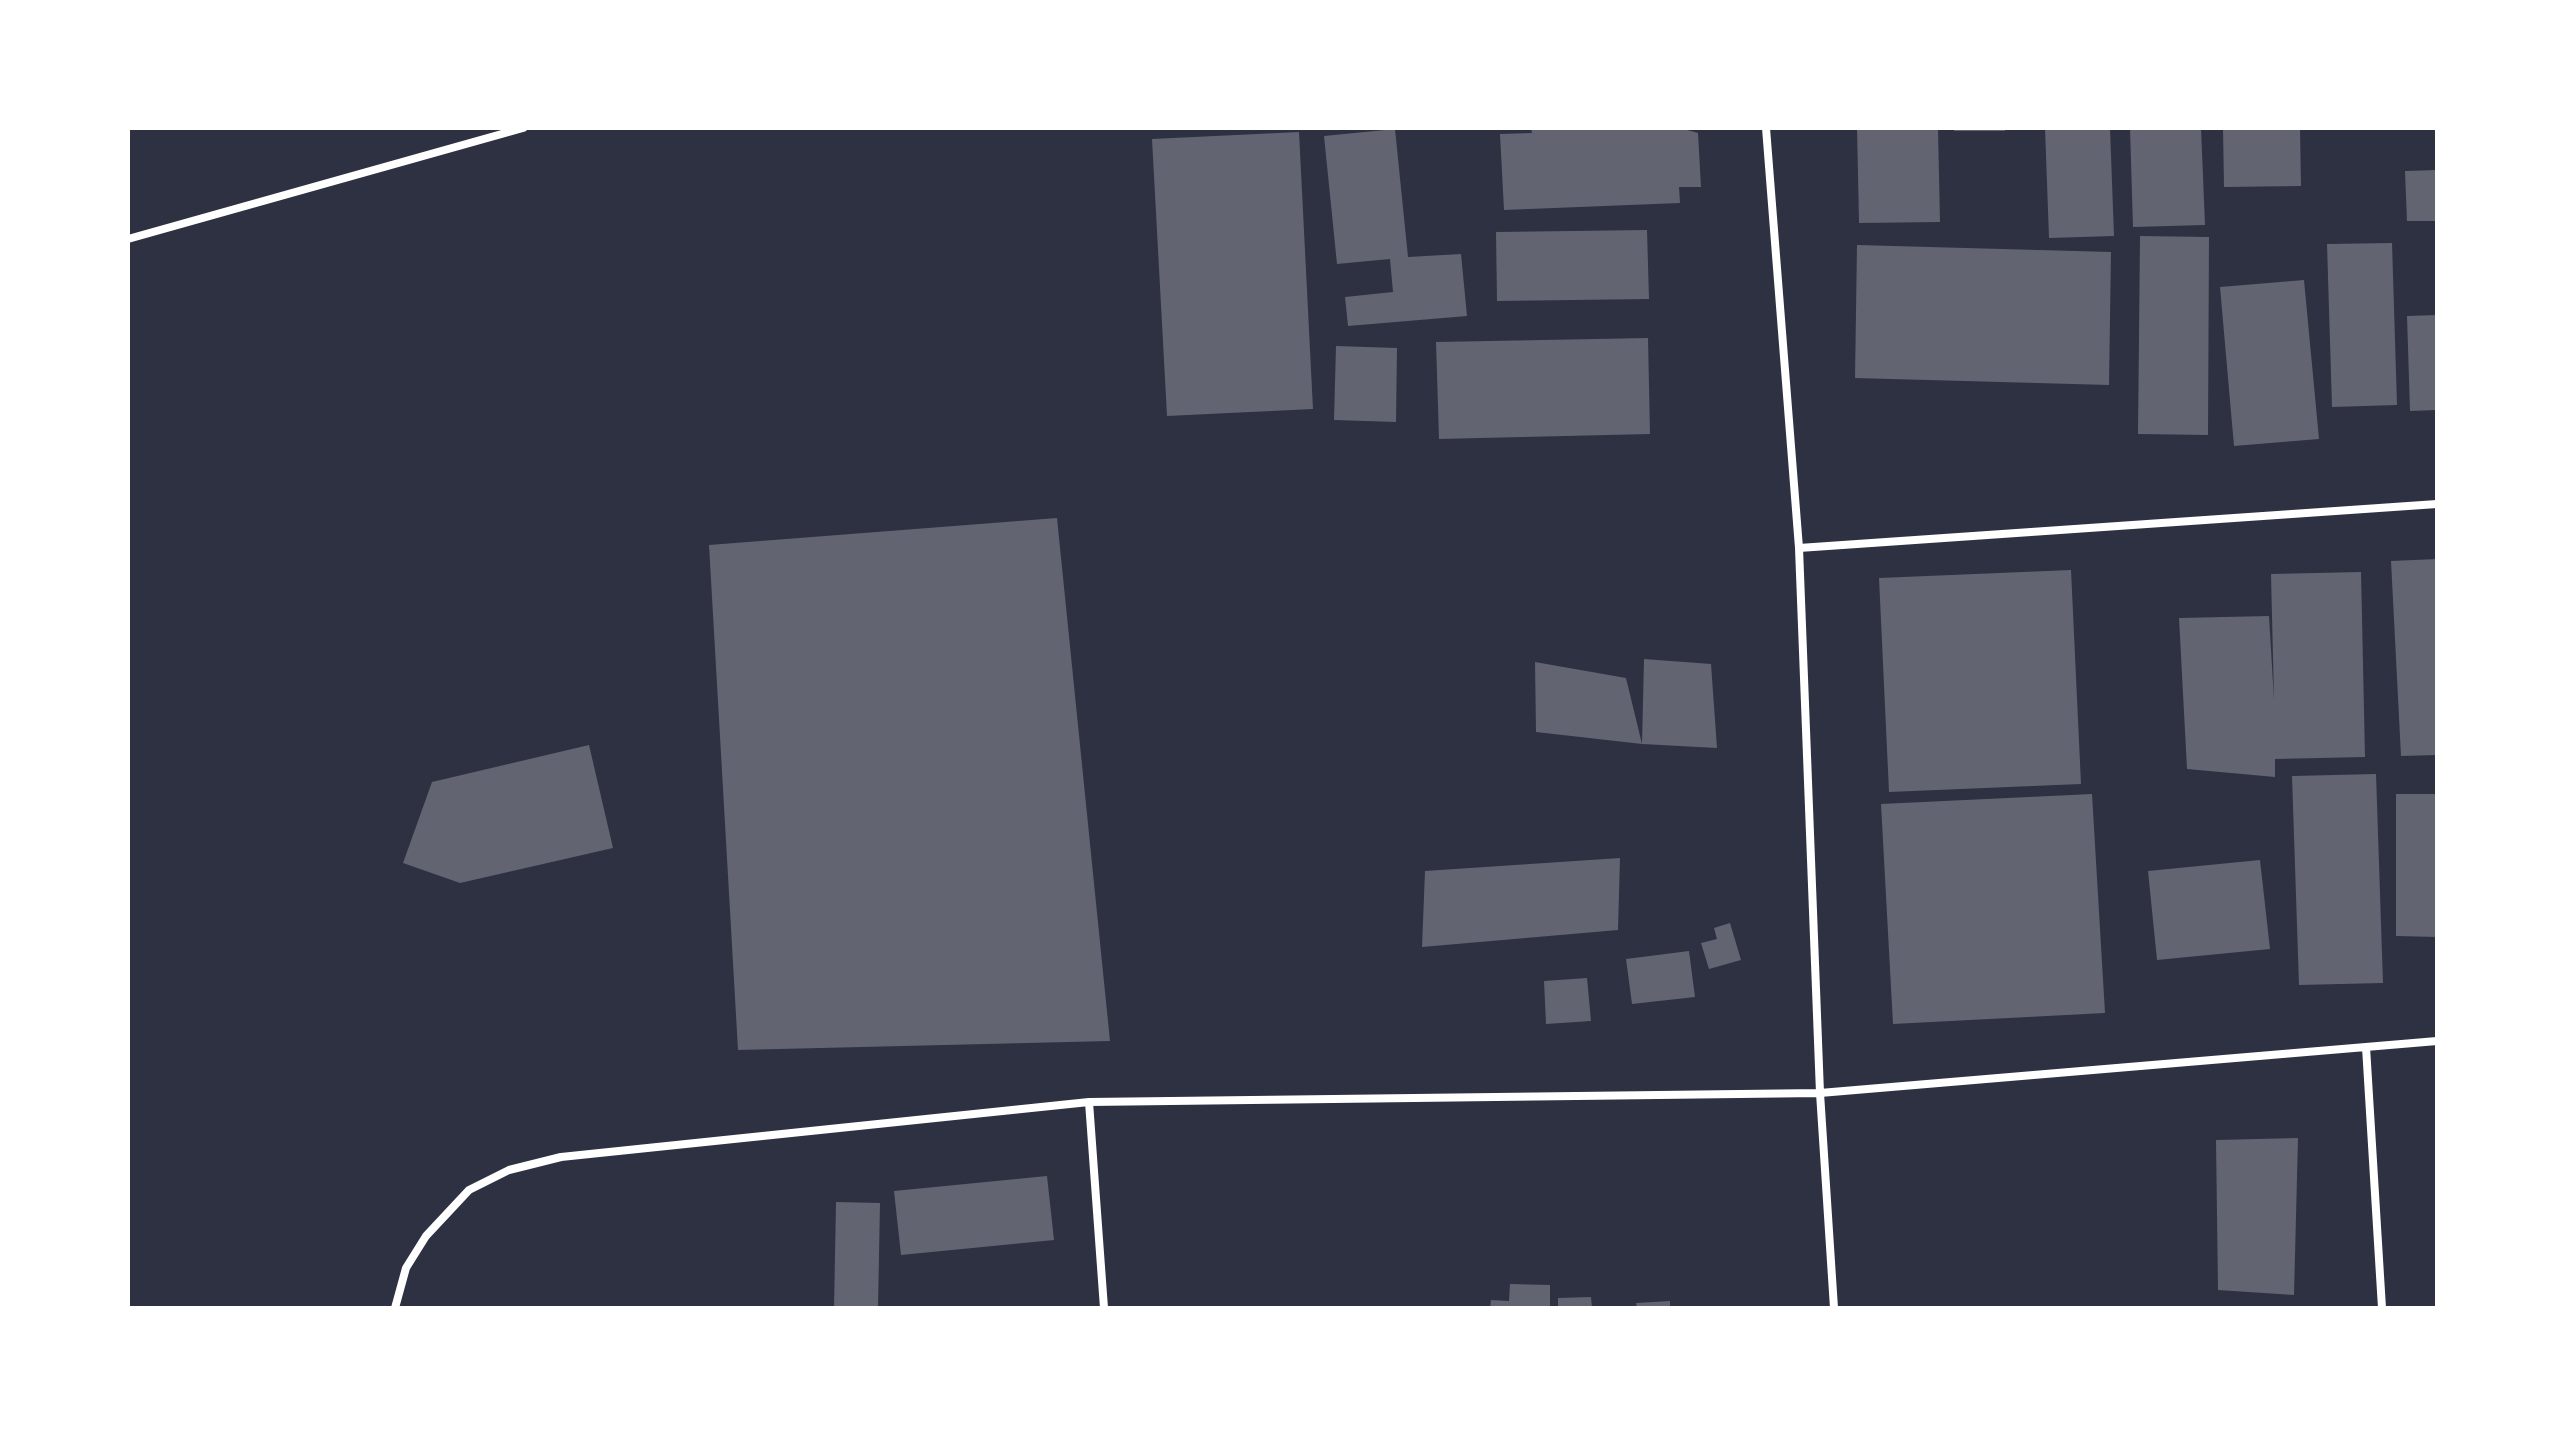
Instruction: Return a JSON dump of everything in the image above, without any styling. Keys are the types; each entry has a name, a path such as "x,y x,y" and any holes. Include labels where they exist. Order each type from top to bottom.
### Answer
{"street":[{"path":"128,239 523,128"},
{"path":"1766,128 1799,548 1820,1093 1834,1308"},
{"path":"1799,548 2437,504"},
{"path":"395,1308 406,1268 426,1236 469,1190 509,1170 561,1157 1089,1102 1820,1093 2437,1041"},
{"path":"2366,1047 2382,1308"},
{"path":"1089,1102 1104,1308"}],"building":[{"path":"1531,128 1680,128 1698,133 1701,187 1679,187 1680,203 1504,210 1500,134 1532,133"},
{"path":"1857,128 1938,128 1940,222 1859,223"},
{"path":"1954,128 2005,128 2005,131 1954,131"},
{"path":"2045,128 2110,128 2114,236 2049,238"},
{"path":"2130,128 2201,128 2205,225 2133,227"},
{"path":"2223,128 2300,128 2301,186 2224,187"},
{"path":"1395,129 1408,257 1461,254 1467,316 1348,326 1345,297 1393,292 1390,259 1337,264 1324,136"},
{"path":"1299,132 1313,409 1167,416 1152,139"},
{"path":"2437,170 2437,221 2407,221 2405,171"},
{"path":"1647,230 1649,299 1497,301 1496,232"},
{"path":"2140,236 2209,237 2208,435 2138,434"},
{"path":"2392,243 2397,405 2332,407 2327,244"},
{"path":"1857,245 2111,252 2109,385 1855,378"},
{"path":"2304,280 2319,439 2234,446 2220,287"},
{"path":"2437,315 2437,410 2410,411 2407,316"},
{"path":"1648,338 1650,434 1439,439 1436,342"},
{"path":"1336,346 1397,348 1396,422 1334,420"},
{"path":"1057,518 1110,1041 738,1050 709,545"},
{"path":"2437,559 2437,755 2401,756 2391,561"},
{"path":"2071,570 2081,784 1889,792 1879,578"},
{"path":"2361,572 2365,757 2275,759 2275,777 2187,769 2179,618 2269,616 2274,700 2271,574"},
{"path":"1644,659 1711,664 1717,748 1642,744"},
{"path":"1535,662 1626,678 1642,744 1536,732"},
{"path":"589,745 613,848 460,883 403,863 432,782"},
{"path":"2376,774 2383,983 2299,985 2292,776"},
{"path":"2092,794 2105,1013 1893,1024 1881,804"},
{"path":"2396,794 2437,794 2437,937 2396,936"},
{"path":"1620,858 1618,930 1422,947 1425,871"},
{"path":"2260,860 2270,949 2157,960 2148,871"},
{"path":"1730,923 1741,960 1709,969 1701,943 1717,939 1714,928"},
{"path":"1689,951 1695,997 1632,1004 1626,959"},
{"path":"1587,978 1591,1021 1546,1024 1544,981"},
{"path":"2298,1138 2294,1295 2218,1290 2216,1140"},
{"path":"1047,1176 1054,1240 901,1255 894,1191"},
{"path":"836,1202 880,1203 878,1308 834,1308"},
{"path":"1510,1284 1550,1285 1550,1308 1490,1308 1491,1300 1509,1301"},
{"path":"1591,1297 1592,1308 1558,1308 1558,1298"},
{"path":"1670,1301 1670,1308 1637,1308 1636,1303"}]}
